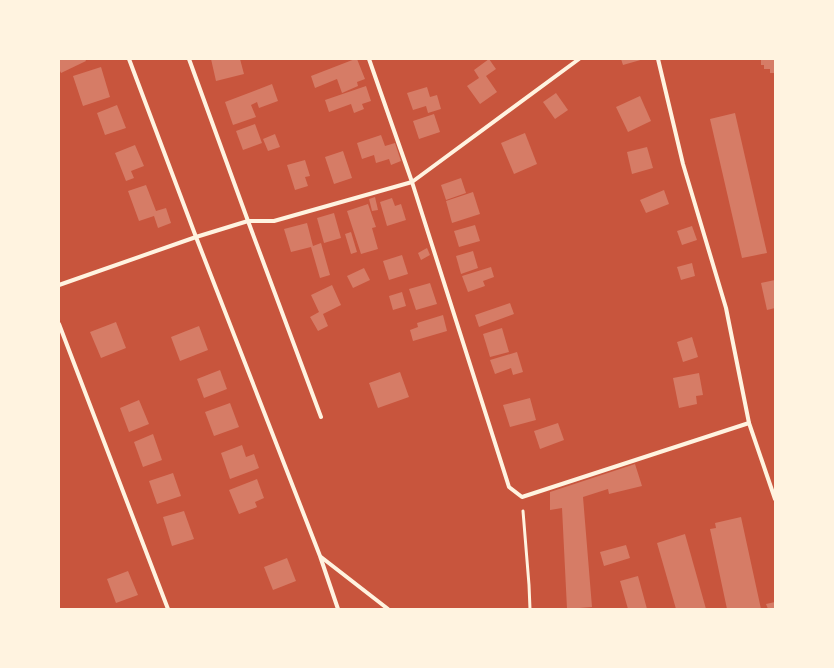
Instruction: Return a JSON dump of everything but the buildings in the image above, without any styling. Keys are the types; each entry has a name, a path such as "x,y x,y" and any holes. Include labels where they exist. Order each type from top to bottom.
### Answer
{"street":[{"path":"129,59 196,237 320,556 338,609"},
{"path":"189,59 321,416"},
{"path":"369,59 412,182 509,487 522,497 749,423"},
{"path":"59,285 196,237 248,221 274,221 412,182 579,59"},
{"path":"658,59 682,164 726,308 749,423 775,499"},
{"path":"59,324 168,609"},
{"path":"320,556 388,609"}],"lane":[{"path":"523,511 530,609"}]}
